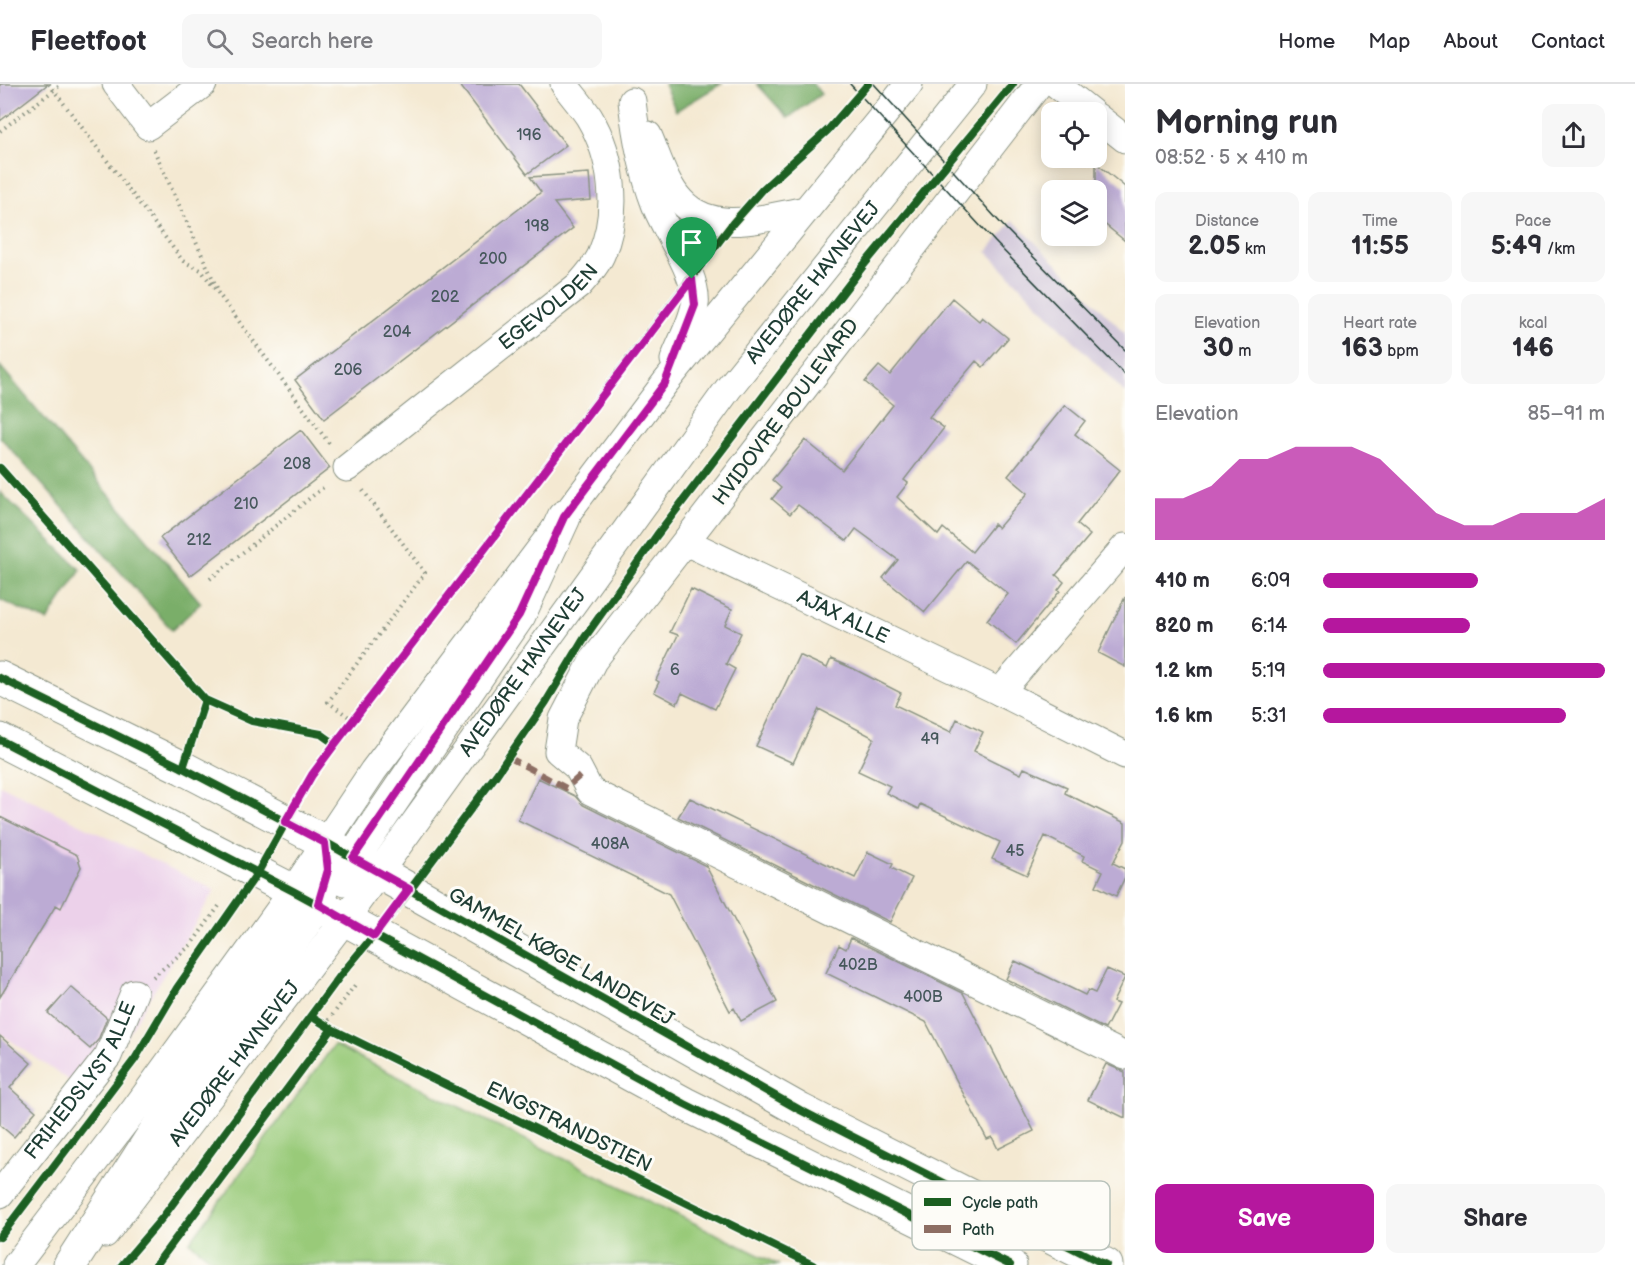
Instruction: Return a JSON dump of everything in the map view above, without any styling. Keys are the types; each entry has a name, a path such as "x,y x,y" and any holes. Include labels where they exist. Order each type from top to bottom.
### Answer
{"main road":[{"path":"319,905 342,892 365,865 519,615 564,517"},
{"name":"GAMMEL KØGE LANDEVEJ","path":"0,678 183,768 325,843 800,1110 940,1181"},
{"path":"0,740 319,905 685,1104 912,1216"},
{"path":"70,1265 170,1109 319,905 328,870 325,843"},
{"path":"980,1250 1010,1265"},
{"name":"GAMMEL KØGE LANDEVEJ","path":"1076,1250 1106,1265"}],"street":[{"path":"116,84 148,126 203,84"},
{"name":"EGEVOLDEN","path":"348,468 579,285 601,255 610,221 612,195 607,159 590,118 564,84"},
{"path":"325,843 373,771 665,383 909,84"},
{"name":"AVEDØRE HAVNEVEJ","path":"365,865 729,389 974,84"},
{"name":"HVIDOVRE BOULEVARD","path":"1039,84 593,661 563,719 558,751 579,768 590,792 1125,1056"},
{"path":"1056,84 1079,102"},
{"path":"629,93 671,185 680,200 691,210 733,223 806,210"},
{"path":"629,93 645,174 669,237 692,279 694,291 695,305 665,383"},
{"path":"1107,125 1125,139"},
{"name":"AJAX ALLE","path":"686,543 1000,692 1125,755"},
{"path":"1000,692 1125,547"},
{"path":"16,1265 135,1109 319,905"},
{"name":"AVEDØRE HAVNEVEJ","path":"79,1265 133,1199 319,905"},
{"name":"FRIHEDSLYST ALLE","path":"0,1194 108,1056 134,993"}],"path":[{"path":"49,84 183,261 201,270 425,573 328,702 353,720"},
{"path":"0,131 62,84"},
{"path":"148,126 156,156 220,296"},
{"path":"210,579 348,468"},
{"path":"347,728 360,711"},
{"path":"134,993 191,945 219,906"},
{"path":"325,1025 355,985"}],"shaded area":[{"path":"1013,220 1125,333 1125,393 987,252"},
{"path":"0,785 215,890 91,1096 0,1033"}],"green space":[{"path":"664,84 721,84 676,111"},
{"path":"757,84 813,84 821,94 788,118"},
{"path":"0,366 201,603 172,630 0,437"},
{"path":"0,492 81,570 47,621 0,600"},
{"path":"334,1045 779,1265 219,1265 190,1242"}],"building":[{"path":"0,84 48,84 0,121"},
{"path":"459,84 519,84 566,145 527,174"},
{"path":"1096,168 1102,168 1125,187 1125,241 1107,226 1107,180 1096,180"},
{"path":"589,173 591,200 554,203 573,228 324,419 295,380 541,192 530,177"},
{"path":"952,298 979,321 982,317 1008,338 983,367 976,361 929,417 944,428 904,480 908,483 897,497 938,535 943,528 972,552 994,524 998,528 1028,493 1008,476 1065,405 1085,421 1075,434 1120,470 1077,524 1090,535 1056,575 1064,582 1058,590 1060,591 1016,644 987,620 1008,594 967,561 925,612 883,578 898,560 856,529 847,541 798,505 790,514 772,499 781,488 772,480 805,440 842,470 893,405 865,382 879,366 890,375"},
{"path":"301,430 330,468 190,576 160,538"},
{"path":"691,589 732,609 725,625 741,633 726,664 735,669 715,709 682,693 677,704 654,692 659,682 656,680 678,635 670,632"},
{"path":"1125,597 1125,667 1098,653"},
{"path":"799,655 827,668 831,659 854,669 901,693 895,705 951,732 957,719 983,732 974,751 1021,774 1024,768 1067,787 1065,793 1125,823 1125,840 1113,863 1125,869 1125,877 1116,896 1096,886 1103,871 1082,861 1084,856 1045,836 1027,875 992,859 1000,842 920,804 918,809 886,793 890,786 858,771 874,738 819,709 793,763 756,746"},
{"path":"538,778 575,796 583,805 706,866 777,1002 741,1021 734,1008 730,1011 669,894 518,820"},
{"path":"690,798 855,878 868,852 893,864 891,868 912,878 890,922 678,817"},
{"path":"0,817 77,855 81,867 61,908 56,905 0,997"},
{"path":"851,938 963,993 1034,1131 998,1149 992,1137 987,1139 926,1022 826,973 839,945 846,949"},
{"path":"1015,961 1085,995 1088,990 1095,993 1107,969 1125,977 1113,1002 1118,1004 1105,1029 1006,979"},
{"path":"71,987 107,1018 98,1040 90,1049 48,1013"},
{"path":"0,1036 31,1063 10,1088 36,1111 14,1137 0,1125"},
{"path":"1106,1064 1125,1072 1125,1118 1088,1100"}],"tram line":[{"path":"850,84 995,242 1125,375"},
{"path":"874,84 1006,229 1125,350"}],"marked path":[{"path":"508,757 566,788 582,774"}],"cycle path":[{"path":"0,1237 135,1059 177,988 258,872 312,775 335,744 733,223 763,189 828,130 868,84"},
{"path":"122,1265 163,1217 340,976 395,910 496,775 546,702 585,637 657,535 863,266 1013,84"},
{"path":"0,468 205,700 183,768"},
{"path":"0,678 183,768 325,842 800,1110 940,1181"},
{"path":"205,700 252,721 321,734 335,744"},
{"path":"0,740 293,891 685,1104 912,1216"},
{"name":"ENGSTRANDSTIEN","path":"311,1016 332,1029 813,1265"},
{"path":"156,1265 332,1029"},
{"path":"980,1250 1010,1265"},
{"path":"1076,1250 1106,1265"}],"route":[{"path":"692,279 695,305 665,383 564,517 519,615 353,858 409,889 374,936 318,904 324,891 328,870 325,843 285,822 312,775 335,744 692,279"}]}
